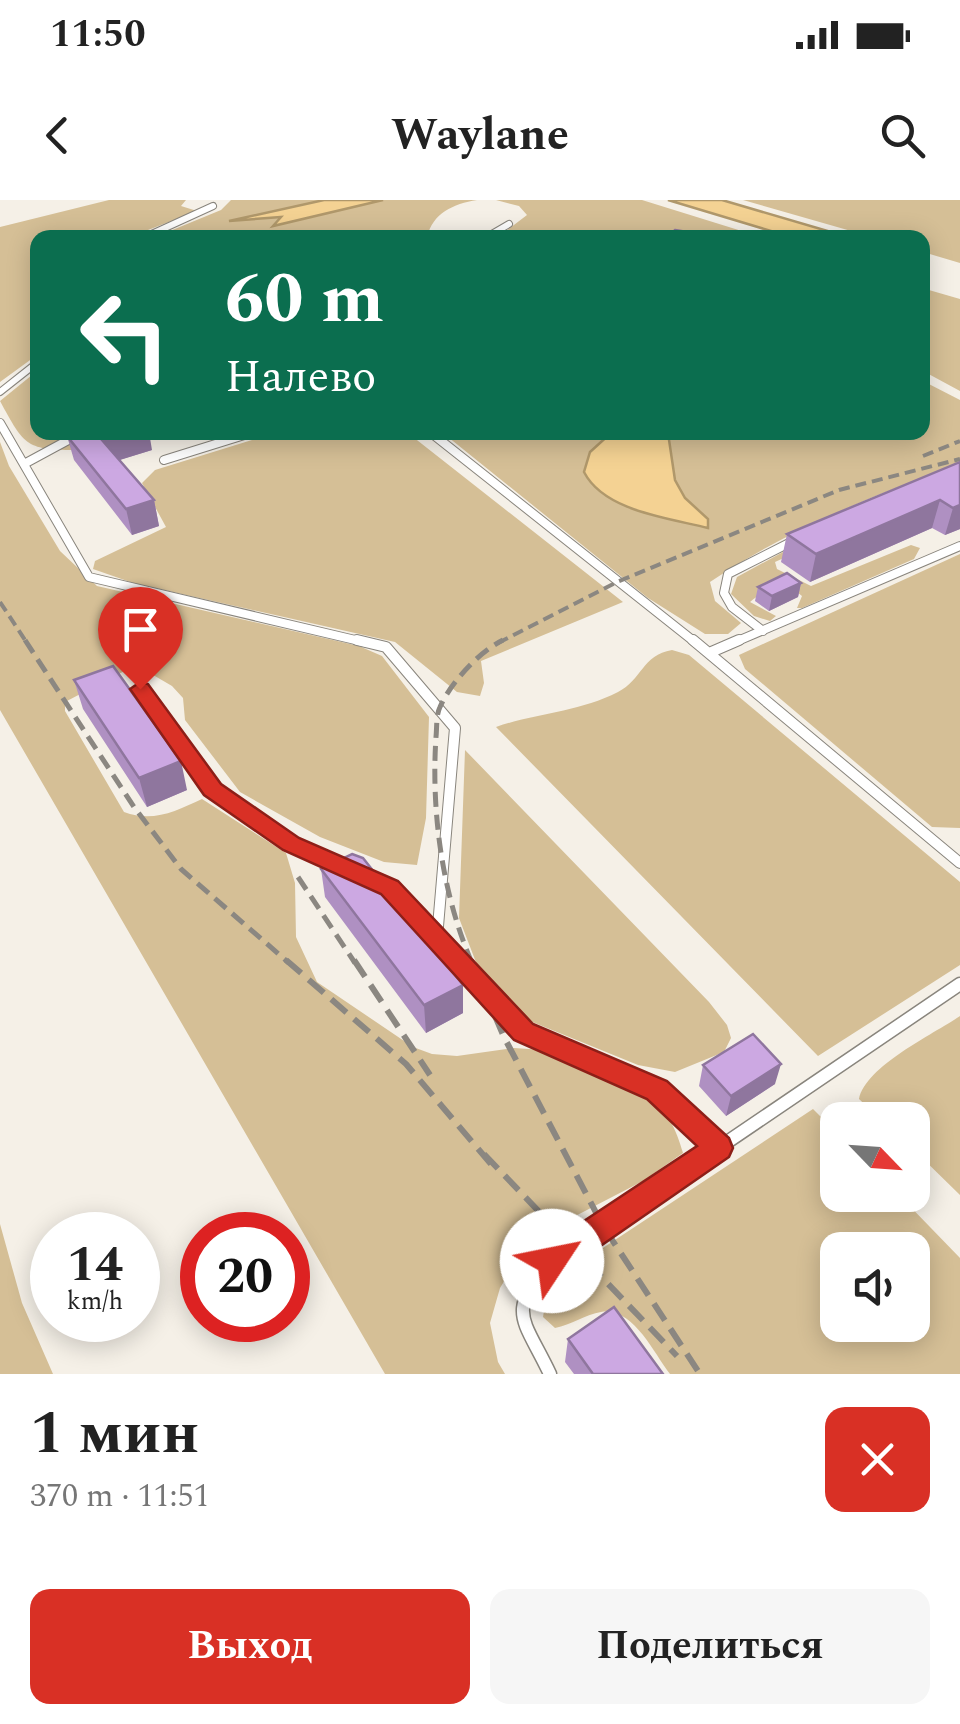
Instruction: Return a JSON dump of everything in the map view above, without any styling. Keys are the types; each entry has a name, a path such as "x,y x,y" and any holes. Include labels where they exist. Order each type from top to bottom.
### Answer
{"lane":[{"path":"160,230 212,206"},
{"path":"499,230 510,224"},
{"path":"0,392 30,368"},
{"path":"0,423 89,576 386,647 455,728 437,938"},
{"path":"24,464 68,440"},
{"path":"164,460 228,440"},
{"path":"440,440 709,653 960,863"},
{"path":"763,631 732,607 724,593 728,574 813,531"},
{"path":"709,653 960,546"},
{"path":"140,689 212,790 291,844 390,888 524,1032 657,1090 719,1148"},
{"path":"550,1374 521,1313 526,1290 552,1261 960,984"}],"shaded area":[{"path":"109,200 186,200 181,206 197,211 148,230 30,230 30,360 0,382 0,227"},
{"path":"231,200 477,200 445,211 430,230 172,230 221,210"},
{"path":"324,200 383,200 273,226 281,217 229,221"},
{"path":"496,200 642,200 738,230 507,230 527,215 519,206"},
{"path":"668,200 722,200 824,230 768,230"},
{"path":"743,200 960,200 960,263 930,254 930,230 848,230"},
{"path":"930,290 960,299 960,391 930,375"},
{"path":"30,377 30,440 89,440 80,450 38,447 22,437 0,401"},
{"path":"930,385 960,400 960,464 831,515 710,582 715,601 741,623 728,634 705,634 648,598 452,440 930,440"},
{"path":"252,440 417,440 623,602 481,661 484,683 480,696 457,692 395,642 133,583 93,569 95,561 166,527 142,483 155,470"},
{"path":"603,440 669,440 675,480 685,498 708,519 708,528 638,511 606,496 584,472 590,452"},
{"path":"0,442 9,466 60,551 97,586 359,646 382,656 429,717 426,818 417,865 384,862 320,837 240,792 185,720 183,698 172,686 136,665 65,702 65,711 124,812 155,816 202,799 286,853 295,883 296,937 317,982 413,1047 432,1054 457,1056 514,1048 544,1050 645,1095 665,1113 683,1153 643,1181 529,1240 500,1288 490,1323 498,1362 505,1374 385,1374 310,1245 310,1212 291,1212 0,710"},
{"path":"911,545 920,548 914,559 802,608 797,608 802,596 789,588 762,593 750,602 776,616 770,621 754,616 731,594 737,577 794,546 799,551 775,562 777,569 811,586"},
{"path":"960,554 960,828 932,827 745,669 739,655"},
{"path":"672,650 689,655 960,882 960,965 818,1056 496,727 603,699 626,687 654,657"},
{"path":"465,750 709,1002 727,1025 731,1038 724,1052 675,1072 638,1065 525,1019 477,965 459,918"},
{"path":"960,1016 960,1195 930,1166 930,1102 859,1099 874,1075"},
{"path":"813,1109 820,1116 820,1212 915,1212 960,1258 960,1374 670,1374 641,1333 623,1316 601,1312 555,1328 543,1317 546,1299 565,1273"},
{"path":"0,1224 30,1321 30,1342 39,1342 53,1374 0,1374"}],"building":[{"path":"70,440 102,440 154,500 126,509"},
{"path":"960,462 960,505 953,508 940,500 816,554 787,534"},
{"path":"787,573 801,583 772,596 758,587"},
{"path":"113,666 181,761 139,778 74,680"},
{"path":"352,854 363,858 463,985 424,1005 321,869"},
{"path":"753,1034 781,1064 731,1096 703,1065"},
{"path":"614,1307 663,1374 593,1374 568,1339"}],"railway":[{"path":"923,456 960,441"},
{"path":"500,642 617,582 839,490 960,459"},
{"path":"0,602 27,643"},
{"path":"25,640 134,807 181,869 289,963"},
{"path":"472,963 453,909 441,852 435,794 437,717 458,678 500,642"},
{"path":"298,877 355,963"},
{"path":"286,960 406,1064 491,1164"},
{"path":"354,960 430,1075"},
{"path":"471,960 504,1037 603,1226 700,1374"},
{"path":"484,1154 677,1356"}],"route":[{"path":"140,689 212,790 291,844 390,888 524,1032 657,1090 719,1148 552,1261"}]}
